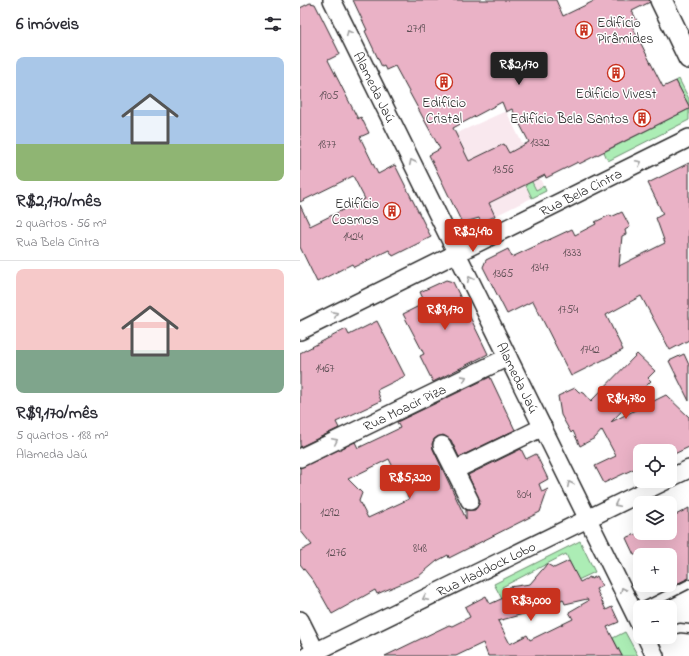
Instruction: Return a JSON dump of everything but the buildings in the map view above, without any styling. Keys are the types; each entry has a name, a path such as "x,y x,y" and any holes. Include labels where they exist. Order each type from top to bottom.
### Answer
{"street":[{"name":"Alameda Jaú","path":"332,0 588,519 633,605"},
{"path":"661,0 689,58"},
{"name":"Rua Bela Cintra","path":"300,331 689,138"},
{"name":"Rua Moacir Piza","path":"300,458 508,357"},
{"path":"455,470 543,427"},
{"path":"442,444 470,501"},
{"path":"677,475 689,469"},
{"name":"Rua Haddock Lobo","path":"314,655 651,488"},
{"path":"300,620 314,655"},
{"name":"Alameda Jaú","path":"650,644 655,656"}],"lane":[{"path":"671,600 689,584"},
{"path":"677,629 689,629"}],"shaded area":[{"path":"506,111 546,191 495,216 455,134"}],"green space":[{"path":"679,79 689,99 689,106 676,81"},
{"path":"689,109 689,120 608,161 604,152"},
{"path":"527,172 536,190 544,186 546,191 532,198 521,175"},
{"path":"580,541 595,572 578,580 566,554 502,587 507,596 502,599 494,584"},
{"path":"625,632 638,656 622,656 613,638"}],"place":[{"name":"Edifício Pirâmides","path":"584,30"},
{"name":"Edifício Vivest","path":"616,73"},
{"name":"Edifício Cristal","path":"444,82"},
{"name":"Edifício Bela Santos","path":"642,118"},
{"name":"Edifício Cosmos","path":"392,211"}]}
